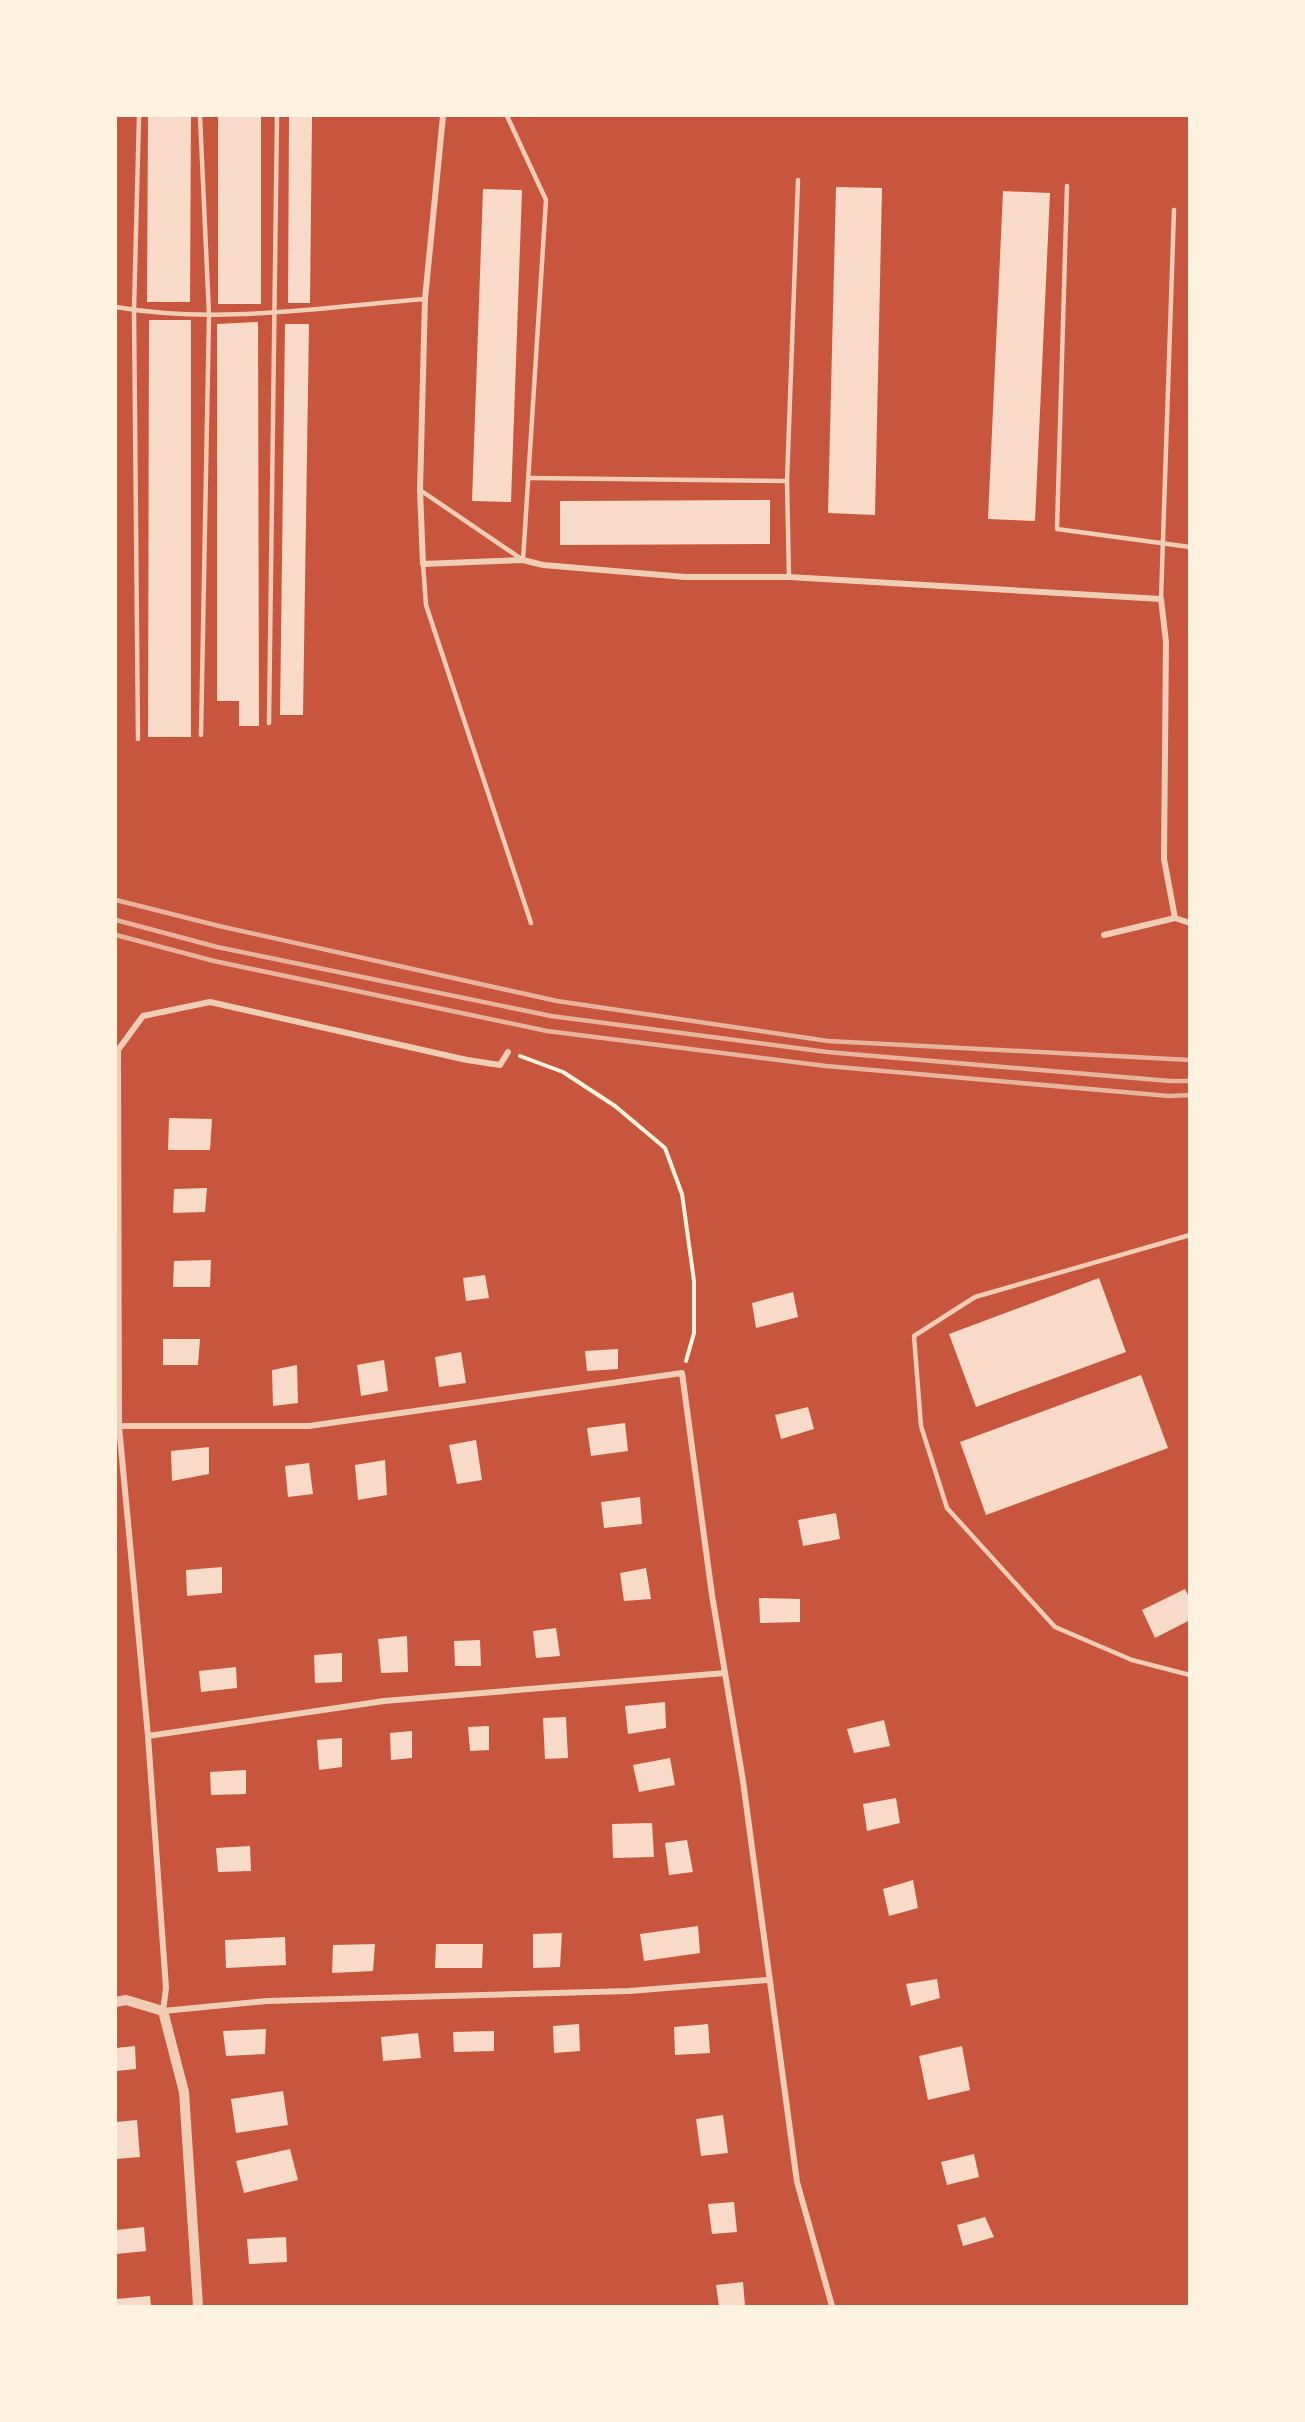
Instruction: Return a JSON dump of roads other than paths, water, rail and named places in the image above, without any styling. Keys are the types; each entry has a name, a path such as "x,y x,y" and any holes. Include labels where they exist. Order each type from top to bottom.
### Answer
{"street":[{"path":"443,116 425,299 420,490 423,564 523,560 563,567 685,576 789,577 1161,599 1166,642 1164,859 1175,918"},
{"path":"1104,935 1175,918 1190,923"},
{"path":"198,2307 184,2092 163,2011 166,1988 148,1736 119,1426 118,1050 143,1016 210,1002 467,1060 500,1065 508,1052"},
{"path":"119,1426 309,1426 682,1373 725,1673 743,1781 797,2182 832,2307"},
{"path":"148,1736 384,1701 725,1673"},
{"path":"116,2002 126,2000 163,2011 267,2001 629,1991 768,1980"}],"lane":[{"path":"138,739 134,310 139,116"},
{"path":"200,116 209,315 201,735"},
{"path":"269,723 277,116"},
{"path":"507,116 546,200 523,560"},
{"path":"789,577 788,481 798,180"},
{"path":"1067,186 1057,529 1190,547"},
{"path":"1161,599 1174,210"},
{"path":"116,307 209,315 276,314 425,299"},
{"path":"529,478 788,481"},
{"path":"420,490 523,560"},
{"path":"423,564 429,616 531,923"},
{"path":"1190,1234 975,1297 914,1336 921,1426 947,1508 1055,1627 1132,1660 1190,1675"}],"railway":[{"path":"116,900 219,926 557,1001 828,1041 1190,1060"},
{"path":"116,920 217,947 551,1016 827,1052 1190,1081"},
{"path":"116,935 214,961 547,1031 826,1066 1169,1096 1190,1095"}]}
